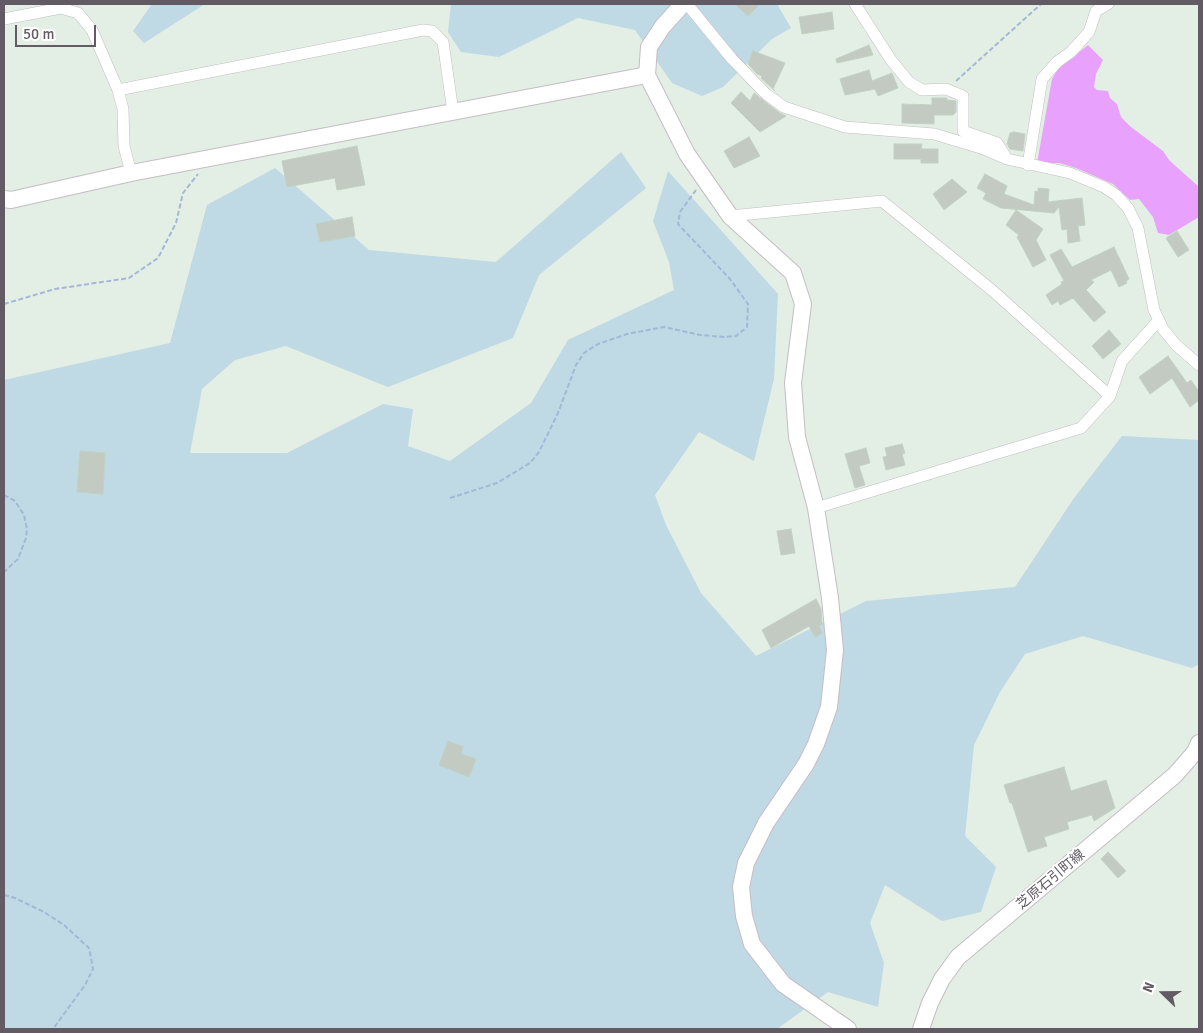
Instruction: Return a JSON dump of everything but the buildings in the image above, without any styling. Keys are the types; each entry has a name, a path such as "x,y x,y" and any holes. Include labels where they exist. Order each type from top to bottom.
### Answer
{"street":[{"path":"683,4 663,26 649,47 647,75 686,154 730,216 792,273 803,304 793,383 797,437 816,508 830,598 835,650 829,707 816,744 806,764 766,823 746,863 741,887 744,916 752,944 767,966 783,984 848,1029"},
{"path":"688,4 732,59 766,94 784,107 816,119 845,126 934,134 981,148 1007,159 1070,173 1104,187 1116,195 1128,208 1138,228 1144,271 1158,320 1176,345 1199,365"},
{"path":"855,4 891,60 910,82 922,90 946,89 962,96 963,131 997,143 1007,159"},
{"path":"1028,165 1042,80 1057,62 1077,45 1088,32 1096,11 1108,4"},
{"path":"4,19 61,8 78,13 92,30 118,90 123,108 124,146 131,173"},
{"path":"118,90 422,30 432,32 443,42 453,112"},
{"path":"4,199 11,200 131,173 647,75"},
{"path":"730,216 882,201 993,291 1110,396"},
{"path":"816,508 1081,428 1110,396 1122,361 1158,320"},
{"name":"芝原石引町線","path":"921,1029 930,1003 942,979 958,957 1175,775 1195,752 1199,743"}],"path":[{"path":"946,89 1041,4"},
{"path":"4,304 55,288 130,278 158,258 176,223 184,193 210,158"},
{"path":"450,498 497,483 530,463 539,452 558,413 576,365 584,353 598,344 627,334 664,327 700,335 724,337 736,336 747,327 748,304 730,279 678,224 680,212 704,179"},
{"path":"4,495 15,501 24,516 27,529 26,538 18,559 4,572"},
{"path":"4,895 15,898 44,912 64,926 89,948 93,969 85,985 54,1029"}],"shaded area":[{"path":"152,4 205,4 144,43 133,31"},
{"path":"451,4 777,4 791,28 772,39 723,87 702,96 672,83 635,30 578,18 499,57 461,52 448,32"},
{"path":"1088,45 1103,60 1096,74 1094,87 1097,90 1108,91 1110,98 1117,104 1121,117 1163,151 1169,160 1199,187 1199,217 1169,235 1158,233 1153,217 1139,199 1130,200 1113,184 1076,168 1059,163 1037,163 1052,79 1058,69"},
{"path":"621,152 646,188 539,275 513,338 388,387 286,346 235,360 202,389 190,453 287,453 383,404 413,409 408,446 450,461 531,403 568,340 674,290 669,262 653,221 668,171 778,294 774,379 754,461 699,432 655,495 666,525 701,593 756,656 866,601 1015,587 1074,498 1122,436 1199,440 1199,664 1192,668 1083,636 1025,654 1000,692 974,745 965,836 996,867 981,912 942,921 885,885 870,923 884,963 878,1007 828,992 777,1029 4,1029 4,380 170,343 207,205 275,168 369,250 496,262"}]}
